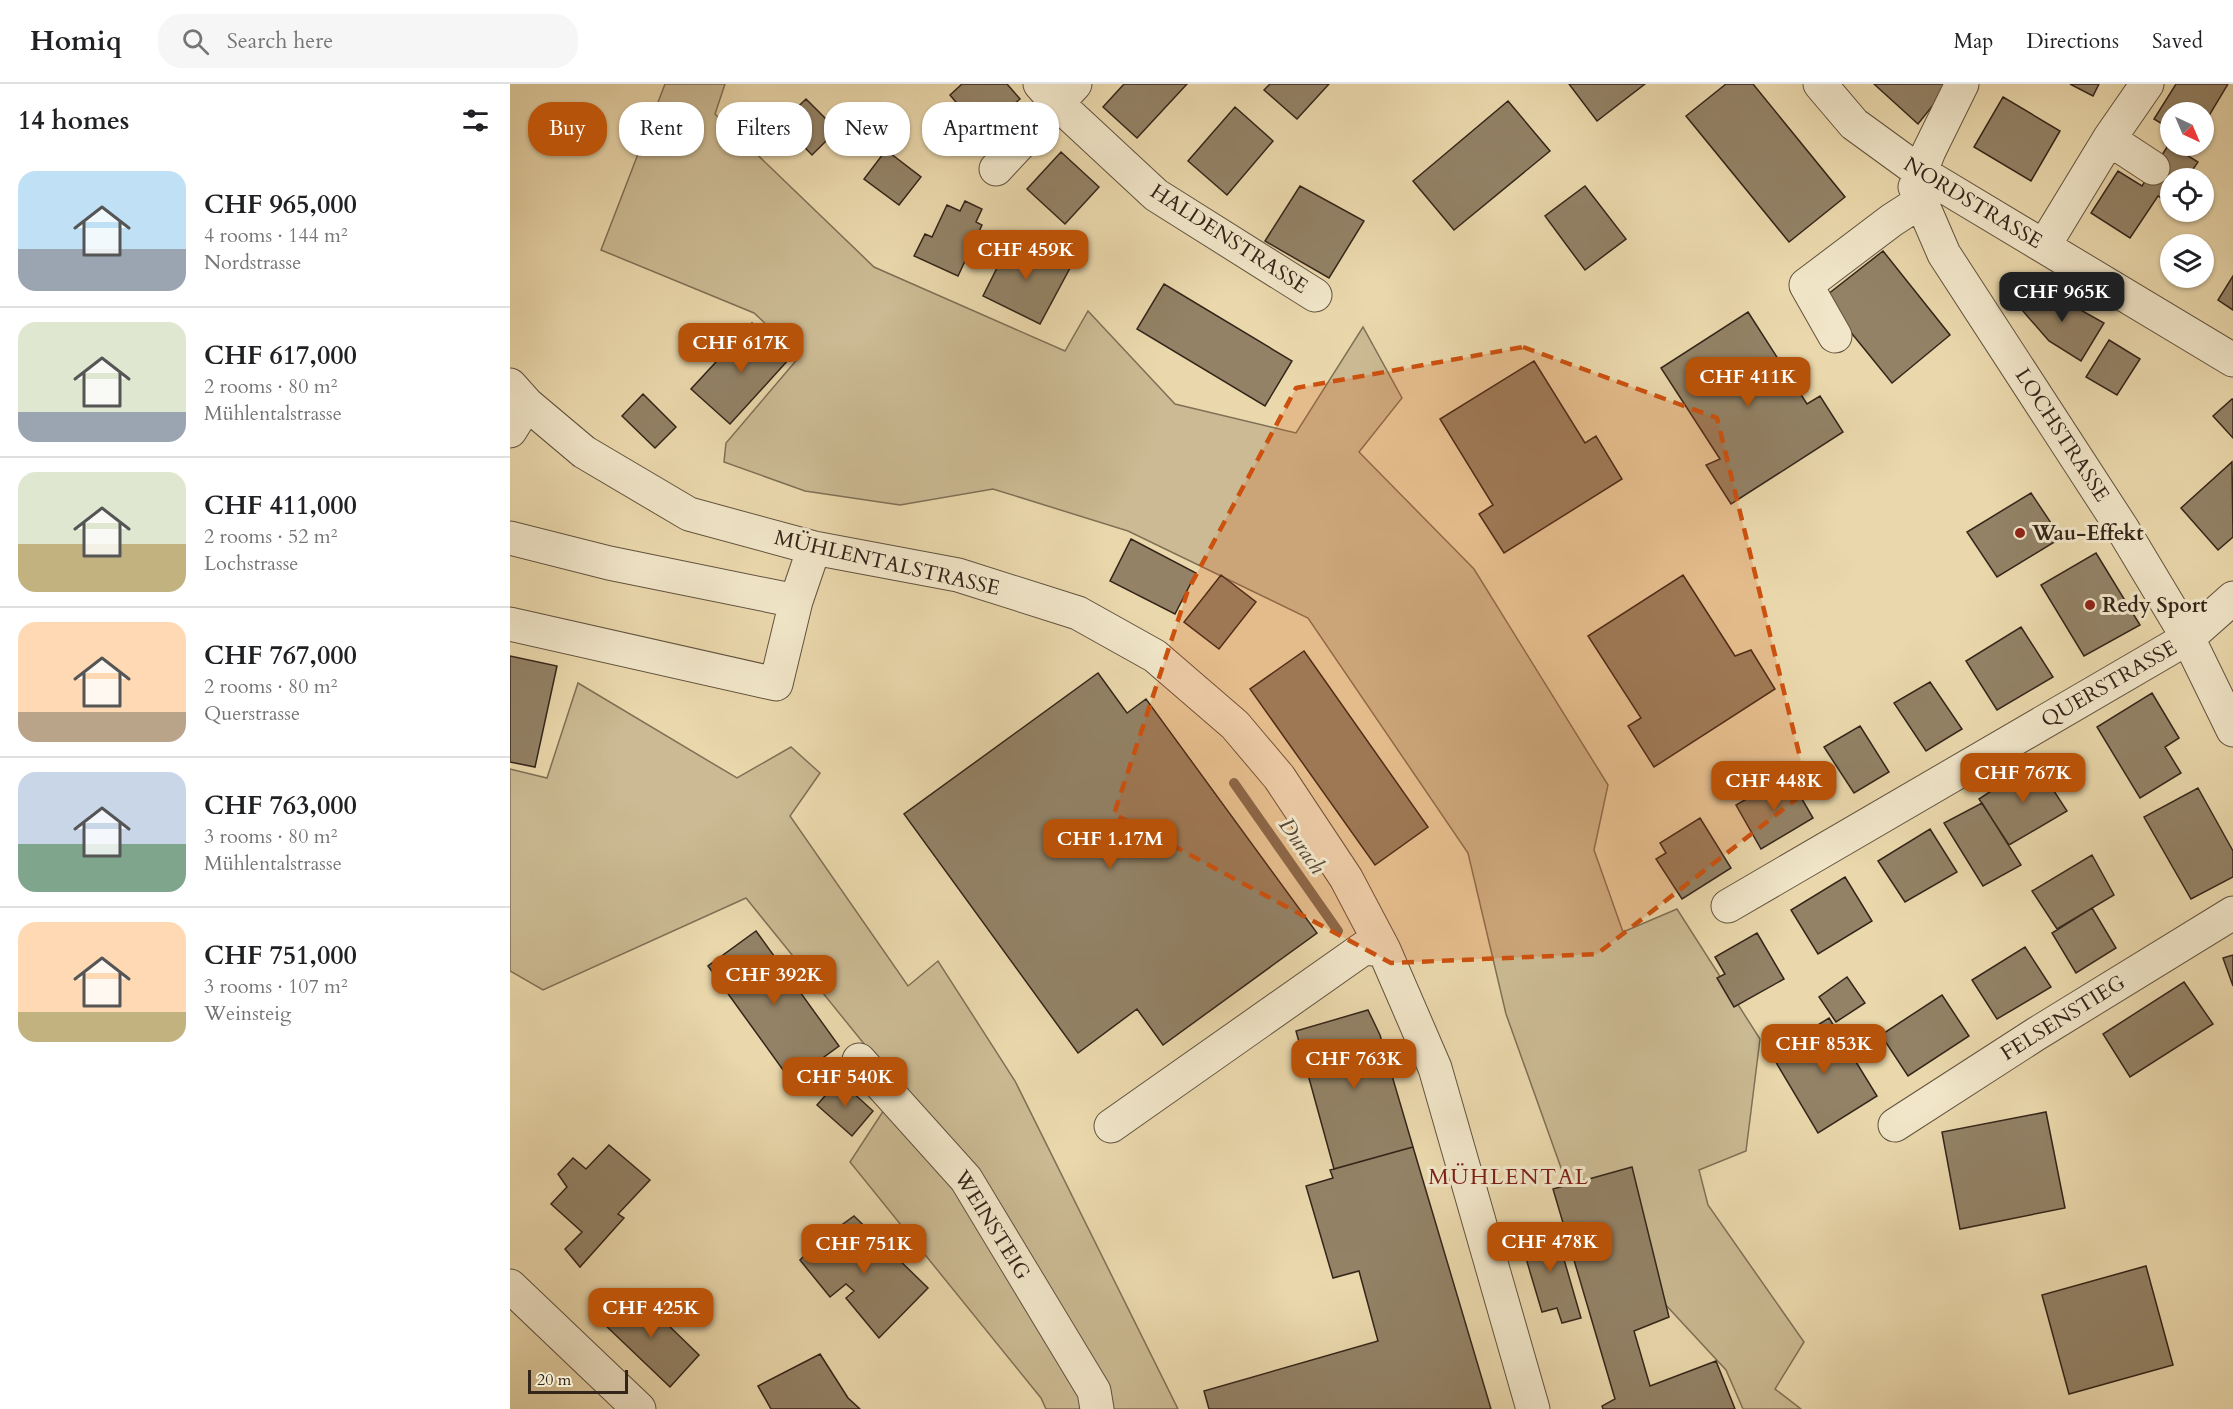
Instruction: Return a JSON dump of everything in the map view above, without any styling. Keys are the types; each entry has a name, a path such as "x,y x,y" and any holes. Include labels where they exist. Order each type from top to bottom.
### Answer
{"street":[{"name":"NORDSTRASSE","path":"1820,84 1854,124 1920,187 2044,246 2233,360"},
{"path":"1835,336 1806,285 1920,187 1962,84"},
{"path":"2044,246 2109,139 2147,84"},
{"path":"996,169 1057,90"},
{"name":"HALDENSTRASSE","path":"1057,90 1156,195 1315,294"},
{"path":"2109,139 2153,168"},
{"name":"LOCHSTRASSE","path":"1920,187 1944,255 2122,528 2187,638 2233,730"},
{"name":"MÜHLENTALSTRASSE","path":"516,406 584,452 689,514 814,548 969,579 1078,613 1155,656 1235,725 1279,777 1346,878 1384,950 1435,1068 1533,1409"},
{"path":"510,538 609,563 796,601"},
{"path":"510,624 776,684 796,601 814,548"},
{"name":"QUERSTRASSE","path":"1728,906 2187,638 2233,598"},
{"name":"FELSENSTIEG","path":"1895,1125 2036,1034 2233,913"},
{"path":"1111,1126 1364,948 1384,950"},
{"name":"WEINSTEIG","path":"859,1060 966,1179 1094,1391 1097,1409"},
{"path":"510,1286 639,1409"}],"highlighted area":[{"path":"1523,347 1717,418 1808,790 1597,954 1391,963 1114,814 1188,590 1296,388"}],"shaded area":[{"path":"665,84 725,84 719,102 716,102 716,156 759,156 874,267 1065,351 1088,311 1175,404 1296,433 1363,327 1402,398 1359,452 1474,569 1608,785 1594,850 1623,932 1677,909 1760,1039 1746,1151 1699,1170 1708,1205 1804,1342 1775,1389 1801,1409 1743,1409 1726,1370 1575,1207 1506,1014 1468,853 1308,618 1128,531 993,489 900,505 805,491 724,462 726,443 800,356 754,313 601,250 637,156 704,156 704,102 658,102"},
{"path":"578,683 737,778 791,747 820,773 790,816 908,986 938,961 1015,1081 1178,1409 1046,1409 1041,1398 850,1162 899,1087 746,898 543,990 510,971 510,769 547,778"}],"building":[{"path":"962,84 1007,84 1020,99 1016,102 956,102 950,95"},
{"path":"1124,84 1187,84 1137,138 1103,107"},
{"path":"1270,84 1329,84 1297,119 1264,90"},
{"path":"1569,84 1645,84 1597,121"},
{"path":"1726,84 1753,84 1845,197 1789,242 1686,116"},
{"path":"1874,84 1948,84 1949,85 1918,124"},
{"path":"2070,84 2099,84 2093,96"},
{"path":"2176,84 2228,84 2214,107 2214,102 2165,102"},
{"path":"2003,97 2060,131 2031,181 1974,147"},
{"path":"1508,101 1550,151 1454,230 1413,181"},
{"path":"812,105 824,117 824,143 812,155"},
{"path":"1235,107 1273,141 1227,195 1188,161"},
{"path":"2160,109 2160,123 2154,119"},
{"path":"1061,152 1099,187 1065,224 1027,189"},
{"path":"881,156 894,156 921,177 899,205 864,179"},
{"path":"2161,156 2188,156 2198,162 2194,168 2160,168 2160,197 2158,196 2130,238 2091,213 2118,171 2142,186"},
{"path":"1300,186 1364,221 1329,278 1265,241"},
{"path":"1585,186 1626,239 1585,270 1545,216"},
{"path":"965,201 982,209 976,222 982,225 958,276 914,256 925,234 932,237 947,205 960,211"},
{"path":"1012,238 1070,268 1040,324 983,296"},
{"path":"1883,251 1950,335 1892,383 1823,298"},
{"path":"2233,276 2233,310 2218,300"},
{"path":"1164,284 1292,361 1265,406 1137,329"},
{"path":"2036,285 2104,323 2081,361 2049,341 2022,310"},
{"path":"1748,312 1807,404 1820,396 1843,432 1731,504 1706,465 1720,459 1661,368"},
{"path":"752,323 790,358 730,424 691,389"},
{"path":"2109,340 2140,359 2117,395 2086,377"},
{"path":"1534,361 1585,443 1596,436 1622,479 1504,553 1479,514 1493,505 1440,419"},
{"path":"643,394 676,427 655,448 622,416"},
{"path":"2233,399 2233,438 2213,416"},
{"path":"2232,462 2233,537 2218,550 2181,508"},
{"path":"2031,493 2061,538 1997,577 1967,532"},
{"path":"1131,539 1196,573 1175,614 1110,581"},
{"name":"Redy Sport","path":"2096,553 2140,625 2084,656 2041,585"},
{"path":"1221,575 1256,602 1219,649 1184,622"},
{"path":"1683,575 1735,656 1751,650 1775,689 1654,767 1628,726 1641,718 1588,636"},
{"path":"2021,627 2053,677 1997,710 1966,661"},
{"path":"1304,651 1428,827 1375,865 1250,689"},
{"path":"510,656 557,666 535,767 510,762"},
{"path":"1098,673 1127,713 1146,699 1317,933 1163,1045 1137,1009 1078,1053 904,814"},
{"path":"1930,682 1962,729 1926,751 1894,703"},
{"path":"2152,693 2179,738 2165,747 2181,773 2140,798 2097,727"},
{"path":"1860,726 1889,772 1854,793 1824,747"},
{"path":"2035,762 2067,811 2009,845 1979,799"},
{"path":"1788,775 1813,818 1761,849 1736,805"},
{"path":"2198,788 2233,851 2233,877 2191,899 2144,817"},
{"path":"1982,803 2021,865 1983,886 1944,823"},
{"path":"1700,818 1731,868 1682,899 1656,859 1666,853 1660,843"},
{"path":"1930,829 1957,872 1905,902 1878,861"},
{"path":"2092,855 2114,895 2057,929 2032,891"},
{"path":"1845,877 1872,921 1818,954 1791,910"},
{"path":"2092,908 2116,948 2076,973 2052,933"},
{"path":"756,931 839,1046 791,1081 708,966"},
{"path":"1757,933 1784,979 1734,1007 1717,978 1725,974 1715,957"},
{"path":"2025,947 2051,987 1997,1019 1972,980"},
{"path":"2233,955 2233,986 2223,958"},
{"path":"1847,977 1865,1003 1836,1022 1819,997"},
{"path":"2184,982 2213,1024 2130,1077 2103,1034"},
{"path":"1942,995 1969,1036 1908,1076 1881,1035"},
{"path":"1368,1010 1380,1035 1413,1147 1334,1169 1296,1031"},
{"path":"1829,1018 1877,1096 1818,1133 1771,1054"},
{"path":"839,1080 873,1111 852,1136 817,1105"},
{"path":"2046,1112 2065,1208 1960,1229 1942,1132"},
{"path":"609,1145 650,1180 618,1214 624,1218 580,1267 565,1249 582,1232 551,1204 567,1187 558,1174 573,1158 586,1169"},
{"path":"1413,1147 1491,1409 1209,1409 1204,1391 1378,1341 1359,1271 1333,1278 1306,1186 1333,1178 1330,1170"},
{"path":"1632,1167 1669,1317 1634,1331 1650,1386 1716,1361 1735,1409 1603,1409 1602,1406 1615,1399 1553,1189"},
{"path":"854,1216 928,1288 879,1338 846,1298 854,1291 846,1284 830,1297 800,1260 817,1243"},
{"path":"1554,1225 1581,1318 1562,1323 1557,1308 1542,1312 1519,1235"},
{"path":"2146,1266 2173,1365 2069,1394 2042,1295"},
{"path":"633,1291 699,1355 670,1387 603,1323"},
{"path":"820,1354 848,1398 860,1409 771,1409 758,1386"}],"waterway":[{"name":"Durach","path":"1234,783 1338,931"}],"place":[{"name":"Wau-Effekt","path":"2020,533"},
{"name":"Redy Sport","path":"2090,605"}],"district":[{"name":"MÜHLENTAL","path":"1509,1177"}]}
